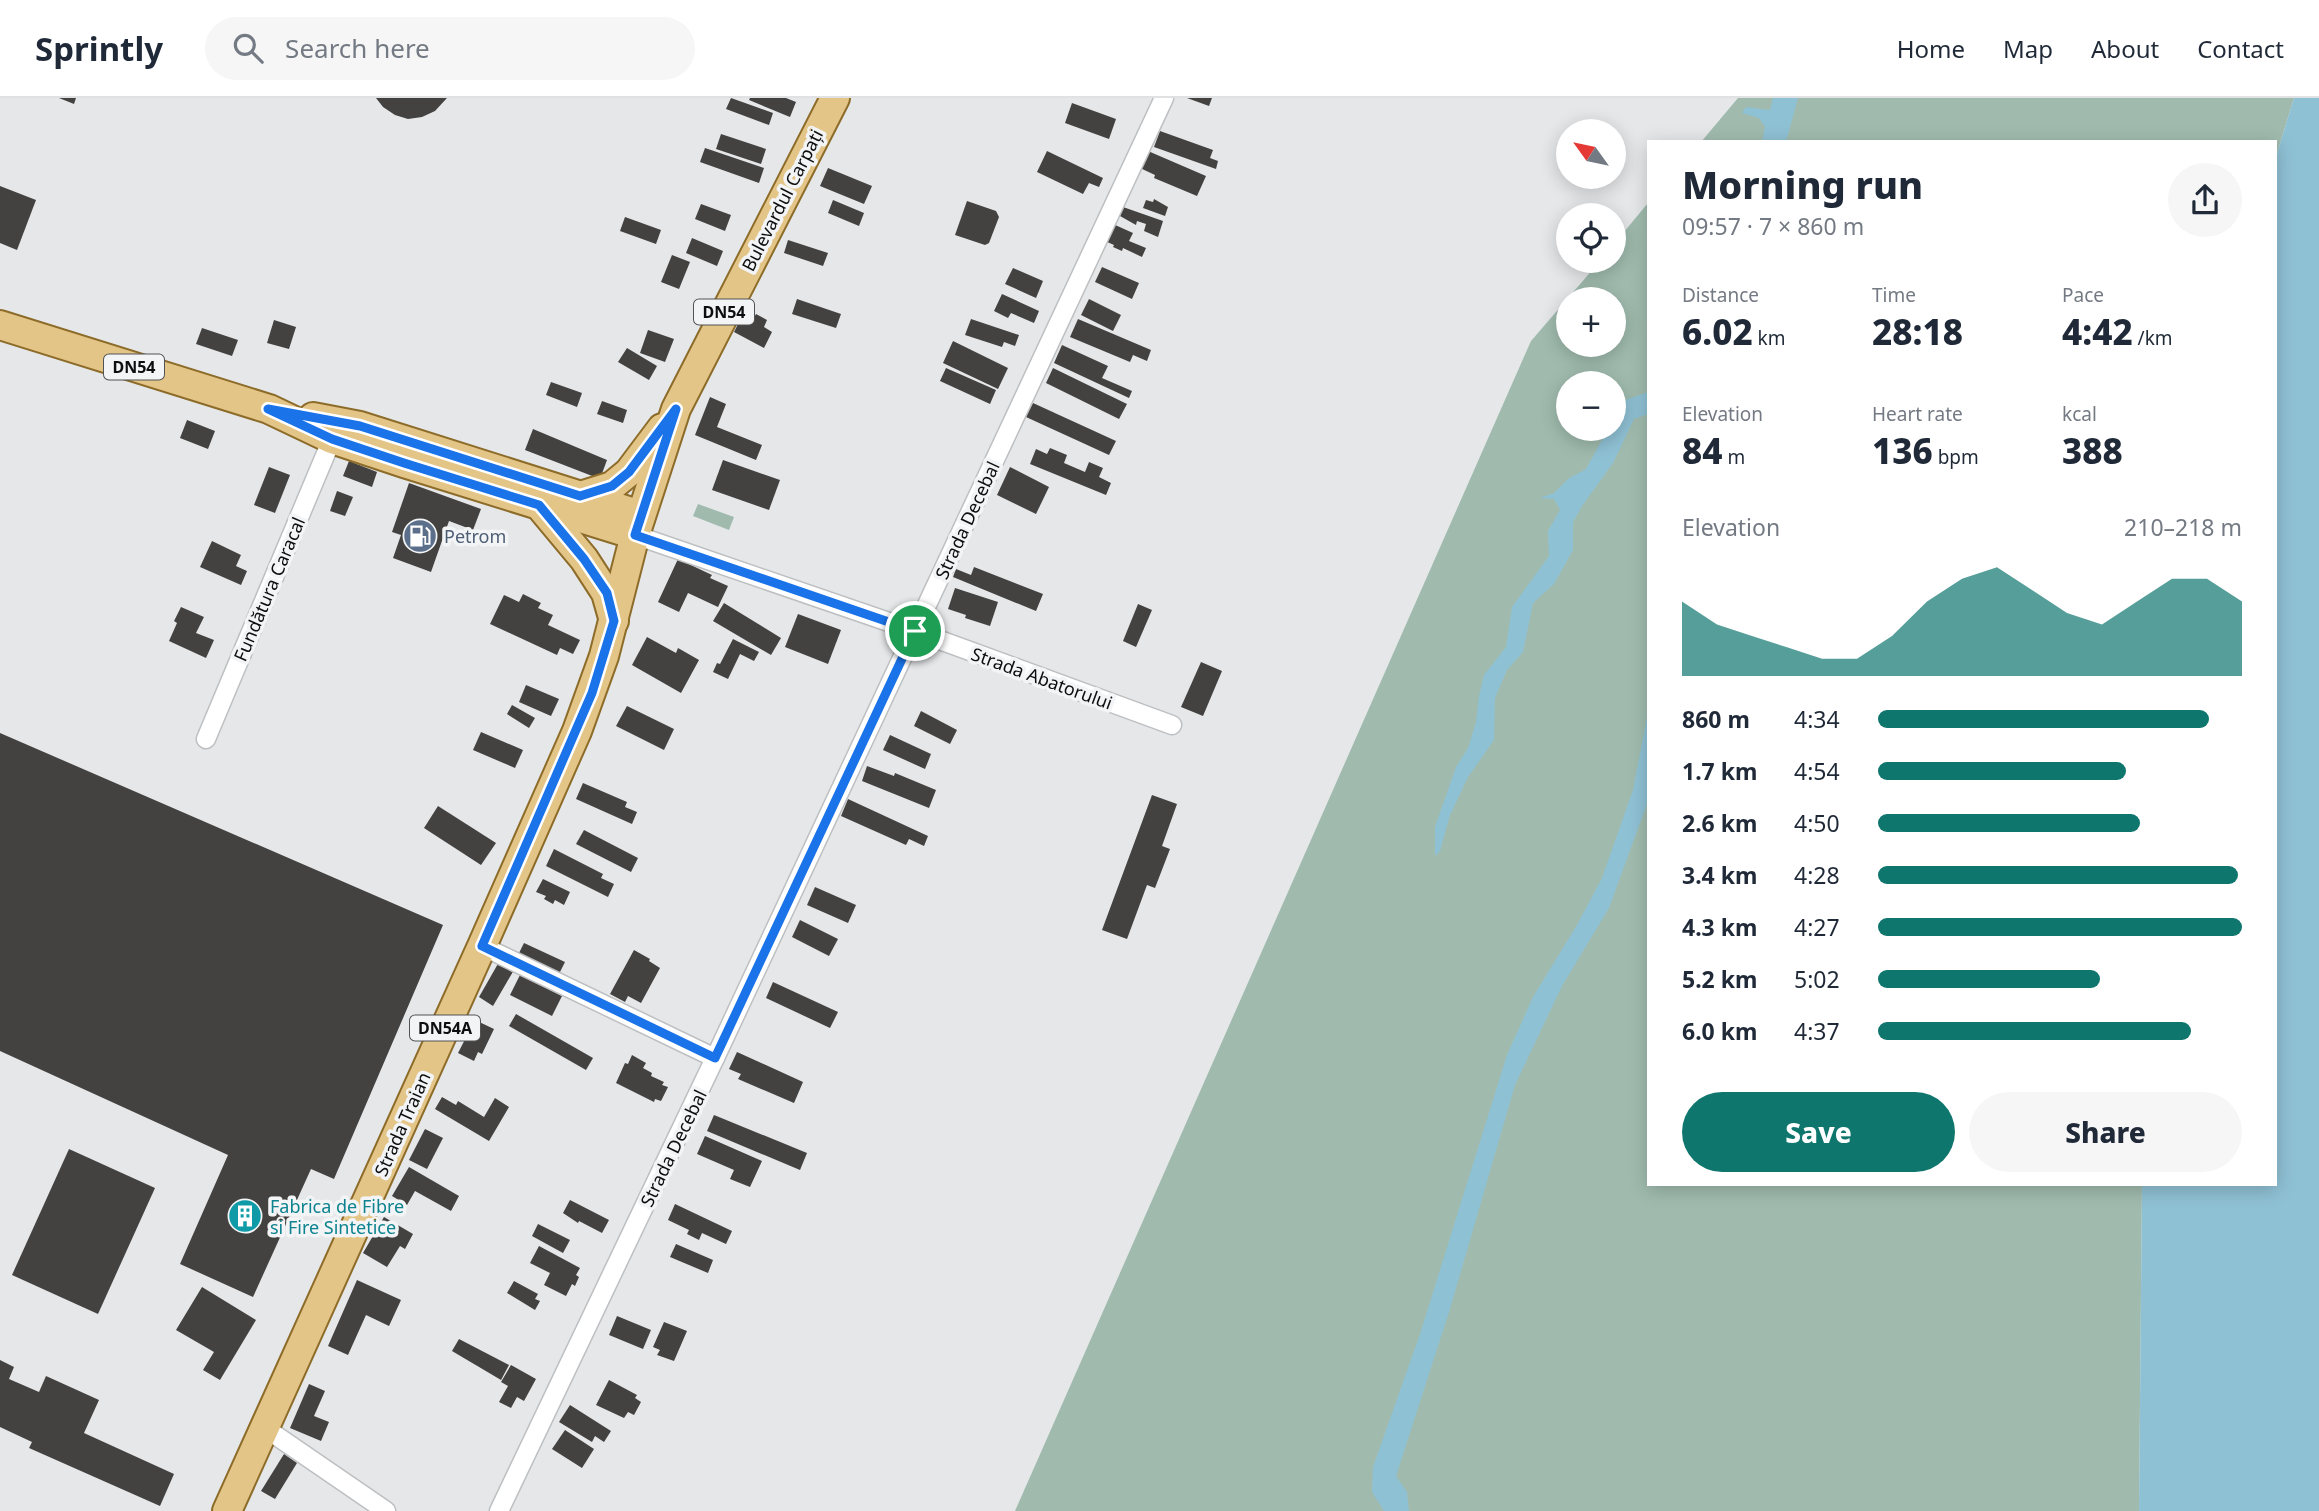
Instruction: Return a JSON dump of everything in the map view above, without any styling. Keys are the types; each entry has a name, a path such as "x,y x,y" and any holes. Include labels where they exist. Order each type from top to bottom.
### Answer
{"main road":[{"name":"Bulevardul Carpați","path":"638,525 676,409 835,98"},
{"name":"DN54","path":"0,325 268,409 360,426 580,496 638,525"},
{"name":"DN54","path":"268,409 332,439 404,463 539,505 638,525"},
{"path":"580,496 612,486 629,472 676,409"},
{"path":"539,505 584,559 607,593 614,621"},
{"name":"Strada Traian","path":"227,1511 577,731 592,693 614,621 638,525"}],"street":[{"name":"Strada Decebal","path":"499,1511 715,1058 1164,98"},
{"name":"Fundătura Caracal","path":"206,738 332,439"},
{"name":"Strada Abatorului","path":"638,525 915,631 1172,725"},
{"path":"482,946 715,1058"},
{"path":"265,1429 386,1511"}],"green space":[{"path":"1738,98 2294,98 2277,153 2277,140 1703,140"},
{"path":"1647,204 1647,1186 2142,1186 2139,1511 1015,1511 1531,341 1556,312 1556,357 1626,357 1626,287 1578,287 1590,273 1626,273 1626,230"},
{"path":"698,504 734,517 729,530 693,516"}],"water":[{"path":"1773,98 1798,98 1787,140 1762,140 1765,127 1759,118 1742,113 1746,107 1770,110"},
{"path":"2294,98 2319,98 2319,1511 2139,1511 2142,1186 2277,1186 2277,153"},
{"path":"1647,392 1647,414 1634,419 1626,436 1626,400"},
{"path":"1601,441 1624,441 1613,463 1573,522 1573,550 1554,584 1533,603 1523,652 1507,670 1495,698 1494,740 1468,777 1450,815 1440,851 1435,856 1435,827 1456,767 1468,748 1476,722 1484,675 1506,647 1512,607 1549,556 1548,531 1560,510 1554,499 1540,498 1554,493 1568,479 1586,469"},
{"path":"1647,717 1647,804 1609,908 1562,986 1515,1085 1450,1309 1396,1476 1407,1492 1409,1511 1384,1511 1372,1492 1373,1467 1420,1334 1507,1055 1533,997 1602,878 1633,790"}],"building":[{"path":"59,98 76,98 74,104"},
{"path":"376,98 447,98 435,111 408,119 395,115"},
{"path":"731,98 773,113 769,125 726,109"},
{"path":"786,98 796,102 790,117 749,100"},
{"path":"1187,98 1212,98 1209,106"},
{"path":"1072,103 1116,119 1109,139 1065,123"},
{"path":"1160,131 1213,150 1210,158 1218,161 1216,169 1154,147"},
{"path":"721,134 766,149 761,164 716,149"},
{"path":"705,148 764,168 759,183 700,162"},
{"path":"1047,151 1103,178 1099,187 1089,183 1083,194 1037,172"},
{"path":"1148,151 1206,176 1197,196 1154,178 1155,175 1140,168"},
{"path":"828,168 872,186 864,204 820,186"},
{"path":"0,186 36,200 17,250 0,243"},
{"path":"1154,199 1168,207 1165,216 1143,208 1146,200 1153,202"},
{"path":"833,200 864,213 859,226 828,213"},
{"path":"967,201 996,211 999,217 989,243 985,245 955,235"},
{"path":"701,204 731,215 725,231 695,219"},
{"path":"1123,207 1163,221 1158,237 1144,231 1146,224 1137,221 1136,225 1120,216"},
{"path":"625,217 661,230 656,244 620,231"},
{"path":"1113,224 1133,233 1129,241 1146,248 1142,257 1123,248 1122,251 1105,241"},
{"path":"692,238 723,251 717,266 686,253"},
{"path":"788,240 828,253 823,266 784,253"},
{"path":"672,255 690,262 679,289 661,282"},
{"path":"1102,267 1139,283 1132,299 1095,282"},
{"path":"1013,268 1043,281 1036,298 1005,284"},
{"path":"1002,294 1039,311 1034,323 1011,313 1008,318 994,311"},
{"path":"797,299 841,314 836,328 792,314"},
{"path":"1089,299 1121,315 1113,331 1081,315"},
{"path":"756,314 767,320 764,327 772,332 764,348 734,332 741,318 751,323"},
{"path":"971,319 1019,335 1015,346 1004,342 1002,347 965,335"},
{"path":"1078,319 1151,350 1147,361 1133,355 1130,362 1070,337"},
{"path":"274,320 296,327 289,349 267,343"},
{"path":"202,328 238,340 232,356 196,344"},
{"path":"648,330 674,339 665,362 640,353"},
{"path":"953,341 1008,368 998,389 943,363"},
{"path":"1062,345 1108,366 1102,378 1132,391 1129,398 1054,363"},
{"path":"627,348 657,366 649,380 618,362"},
{"path":"946,368 996,390 990,404 940,381"},
{"path":"1053,368 1127,404 1119,419 1046,383"},
{"path":"551,382 582,393 577,407 546,395"},
{"path":"710,397 726,404 717,427 762,445 756,460 695,435"},
{"path":"602,401 627,410 623,423 597,414"},
{"path":"1033,403 1116,441 1109,455 1026,417"},
{"path":"187,420 215,431 208,449 180,438"},
{"path":"533,429 607,460 600,479 525,450"},
{"path":"1050,448 1067,455 1064,463 1085,472 1089,462 1103,468 1099,477 1111,483 1106,495 1030,464 1036,449 1047,454"},
{"path":"723,460 780,480 769,510 712,490"},
{"path":"349,461 377,472 372,487 343,476"},
{"path":"269,467 290,475 275,513 254,505"},
{"path":"1010,467 1049,487 1036,514 997,495"},
{"path":"409,483 481,509 473,530 449,521 431,572 393,558 401,535 392,532"},
{"path":"337,491 353,497 345,516 330,511"},
{"path":"212,541 241,555 236,566 247,571 241,585 200,567"},
{"path":"678,559 728,586 718,607 688,593 679,612 658,602"},
{"path":"974,567 1043,594 1036,611 953,577 956,569 971,575"},
{"path":"955,588 998,602 990,626 948,609"},
{"path":"523,594 541,603 538,608 553,615 548,625 580,640 573,654 560,648 557,655 490,624 504,595 519,602"},
{"path":"724,603 781,638 771,655 713,621"},
{"path":"1138,604 1152,610 1136,647 1123,641"},
{"path":"181,607 204,617 196,633 214,640 206,658 169,641"},
{"path":"798,614 841,630 828,664 785,647"},
{"path":"647,637 676,653 678,648 699,660 681,693 632,665"},
{"path":"733,639 759,652 754,661 740,654 728,679 713,672"},
{"path":"1201,662 1222,671 1203,716 1181,707"},
{"path":"526,685 559,699 551,716 519,702"},
{"path":"512,705 535,718 529,728 507,714"},
{"path":"627,706 674,729 664,750 616,726"},
{"path":"921,711 957,730 950,744 914,726"},
{"path":"481,732 523,750 515,768 473,750"},
{"path":"0,733 443,925 334,1179 311,1169 253,1297 180,1264 228,1155 0,1051"},
{"path":"890,735 931,754 925,769 883,750"},
{"path":"867,766 894,776 895,773 936,790 929,808 862,781"},
{"path":"583,783 627,802 625,807 637,812 632,824 576,799"},
{"path":"1152,795 1177,804 1162,846 1170,849 1155,888 1147,885 1127,939 1102,930"},
{"path":"848,799 928,836 924,846 909,839 906,845 841,816"},
{"path":"438,806 496,843 481,865 424,828"},
{"path":"584,830 638,858 631,872 576,844"},
{"path":"554,849 603,874 601,878 614,884 608,897 546,866"},
{"path":"543,879 570,892 564,905 555,900 553,904 544,899 546,896 536,892"},
{"path":"815,887 856,905 848,923 807,905"},
{"path":"800,920 838,939 829,956 792,937"},
{"path":"524,943 565,962 559,974 518,955"},
{"path":"634,950 660,968 641,1003 628,996 625,1002 610,994"},
{"path":"499,962 514,970 493,1006 479,997"},
{"path":"520,975 562,996 552,1016 510,995"},
{"path":"773,982 838,1012 830,1028 766,998"},
{"path":"516,1014 593,1058 586,1070 509,1026"},
{"path":"475,1020 494,1029 482,1054 478,1052 474,1061 458,1053"},
{"path":"737,1052 803,1082 794,1103 738,1079 741,1074 729,1069"},
{"path":"632,1055 646,1063 643,1068 668,1087 661,1101 655,1099 654,1102 616,1083 625,1063 628,1064"},
{"path":"442,1097 456,1105 458,1101 484,1117 495,1098 509,1107 489,1141 435,1109"},
{"path":"714,1115 807,1153 800,1170 707,1131"},
{"path":"425,1129 443,1138 427,1169 409,1160"},
{"path":"705,1136 762,1161 750,1187 730,1179 734,1170 697,1154"},
{"path":"69,1149 155,1188 98,1314 12,1275"},
{"path":"409,1167 459,1196 451,1211 415,1191 407,1205 392,1196"},
{"path":"570,1200 609,1220 602,1233 563,1213"},
{"path":"675,1204 732,1231 726,1244 702,1233 699,1240 687,1234 689,1230 668,1220"},
{"path":"384,1217 413,1234 405,1249 400,1246 387,1267 363,1253"},
{"path":"538,1224 570,1240 563,1253 532,1236"},
{"path":"676,1244 713,1260 708,1273 670,1257"},
{"path":"539,1246 580,1268 575,1286 572,1284 566,1296 544,1285 550,1273 530,1263"},
{"path":"357,1280 401,1300 389,1326 366,1315 348,1355 328,1346"},
{"path":"514,1281 538,1294 535,1299 540,1301 535,1310 507,1293"},
{"path":"202,1287 256,1320 220,1380 203,1370 214,1352 176,1330"},
{"path":"617,1316 651,1330 643,1349 609,1335"},
{"path":"664,1322 687,1331 674,1361 657,1355 660,1350 653,1347"},
{"path":"459,1339 509,1365 501,1380 452,1351"},
{"path":"0,1360 14,1367 9,1379 39,1392 46,1376 99,1400 84,1433 174,1474 160,1506 29,1448 32,1442 0,1427"},
{"path":"511,1365 536,1379 524,1401 517,1397 511,1408 499,1402 508,1386 501,1382"},
{"path":"609,1380 637,1395 635,1398 641,1402 634,1415 628,1412 624,1418 596,1405"},
{"path":"309,1384 325,1391 314,1416 329,1422 321,1441 290,1428"},
{"path":"570,1405 611,1431 604,1442 595,1436 592,1442 559,1422"},
{"path":"565,1430 594,1449 582,1468 552,1449"},
{"path":"284,1454 297,1463 275,1499 261,1491"}],"place":[{"name":"Petrom","path":"420,536"},
{"name":"Fabrica de Fibre si Fire Sintetice","path":"245,1216"}],"route":[{"path":"268,409 360,426 580,496 612,486 629,472 676,409 635,535 915,631 715,1058 482,946 577,731 592,693 614,621 607,593 584,559 539,505 332,439 268,409"}]}
